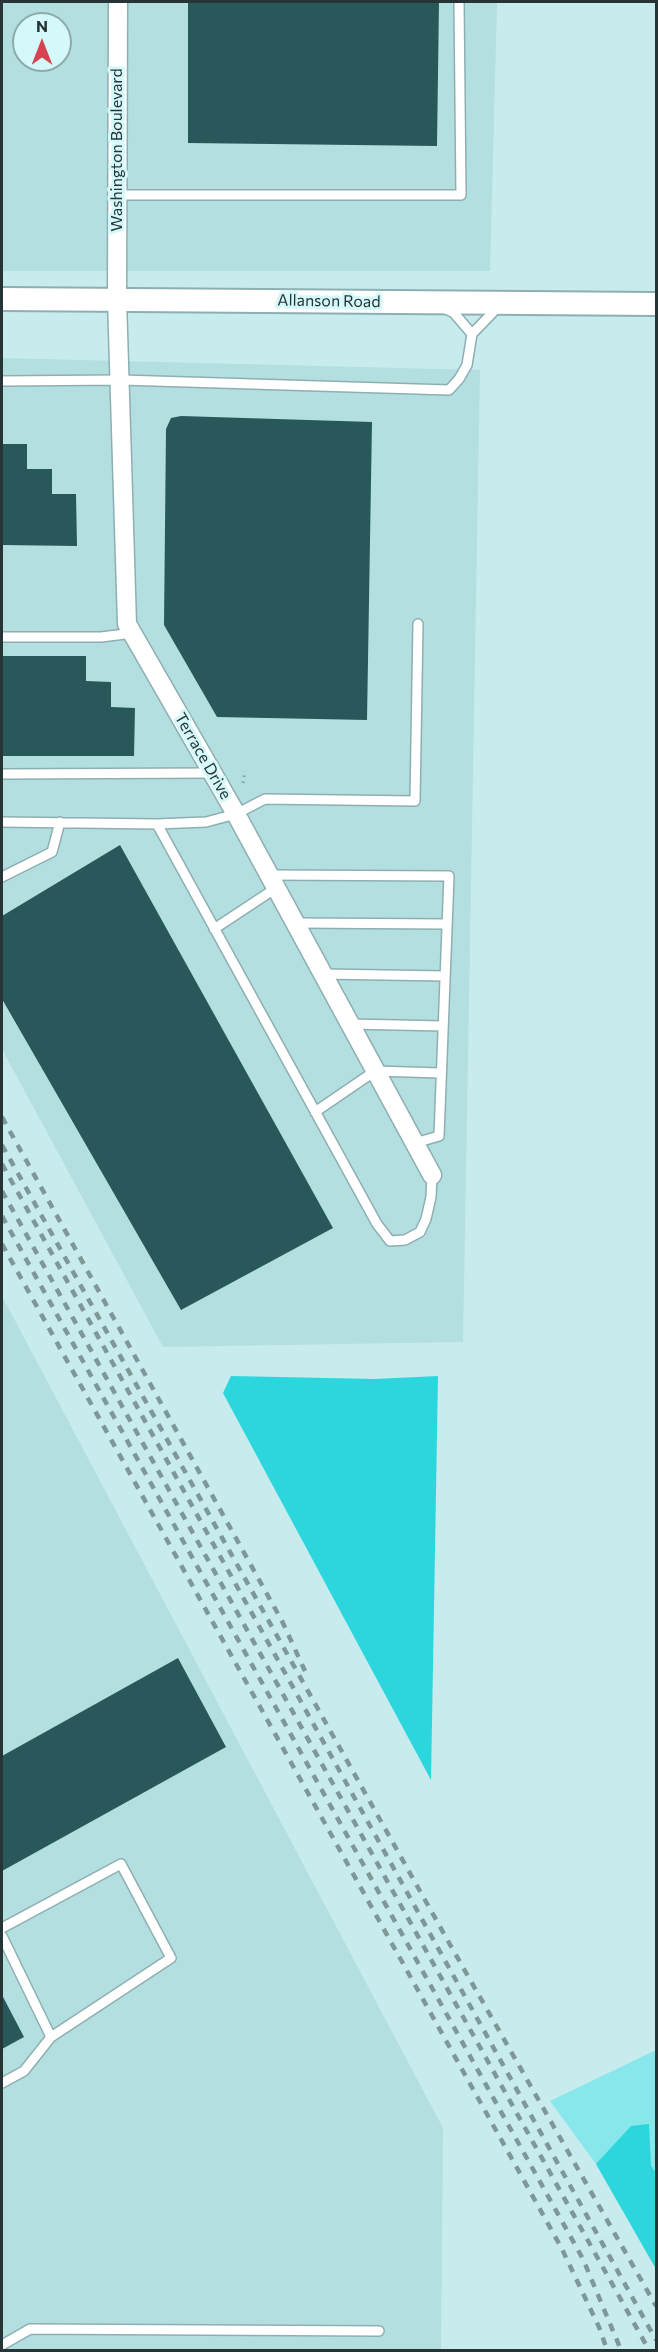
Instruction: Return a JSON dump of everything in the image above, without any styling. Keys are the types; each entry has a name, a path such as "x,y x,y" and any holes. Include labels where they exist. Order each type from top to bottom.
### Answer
{"street":[{"name":"Washington Boulevard","path":"117,299 118,2"},
{"name":"Allanson Road","path":"2,299 657,304"},
{"name":"Terrace Drive","path":"117,299 128,624 236,814 432,1175"}],"lane":[{"path":"117,195 460,195 459,2"},
{"path":"436,302 454,314 472,334"},
{"path":"2,381 121,380 449,390 467,365 472,334 502,303"},
{"path":"2,822 157,824 206,822 236,814 265,799 416,801 418,624"},
{"path":"2,637 101,637 133,633"},
{"path":"2,774 213,773"},
{"path":"2,877 52,852 60,822"},
{"path":"157,824 377,1224 390,1241 405,1240 420,1232 426,1219 431,1197 432,1175"},
{"path":"214,928 272,881 449,876 439,1136 415,1143"},
{"path":"295,923 447,924"},
{"path":"323,974 445,976"},
{"path":"350,1024 443,1026"},
{"path":"315,1112 375,1071 441,1073"},
{"path":"2,1928 121,1864 171,1958 51,2037 24,2071 2,2083"},
{"path":"2,1936 51,2037"},
{"path":"2,2345 30,2329 379,2331"}],"path":[{"path":"243,783 245,771"}],"shaded area":[{"path":"2,2 497,2 490,271 2,271"},
{"path":"2,358 480,370 463,1342 163,1347 2,1049"},
{"path":"2,1296 443,2128 441,2350 2,2350"},
{"path":"231,1376 375,1379 438,1376 431,1780 223,1393"},
{"path":"656,2050 656,2269 596,2164 550,2101"},
{"path":"649,2124 651,2166 656,2173 656,2269 596,2164 631,2126"}],"building":[{"path":"188,2 439,2 437,146 188,143"},
{"path":"181,416 372,422 367,720 217,717 164,625 166,429 171,418"},
{"path":"2,444 27,444 27,469 52,469 52,494 76,494 77,546 2,545"},
{"path":"2,656 86,656 86,681 111,682 111,707 135,708 134,756 2,756"},
{"path":"120,845 333,1228 181,1310 2,999 2,916"},
{"path":"178,1658 226,1747 2,1871 2,1756"},
{"path":"2,1995 24,2037 2,2049"}],"railway":[{"path":"2,1117 282,1621 305,1671"},
{"path":"2,1145 448,1941 656,2306"},
{"path":"2,1164 656,2340"},
{"path":"2,1191 649,2350"},
{"path":"2,1216 583,2259 621,2350"},
{"path":"2,1244 561,2247 599,2327 607,2350"}]}
